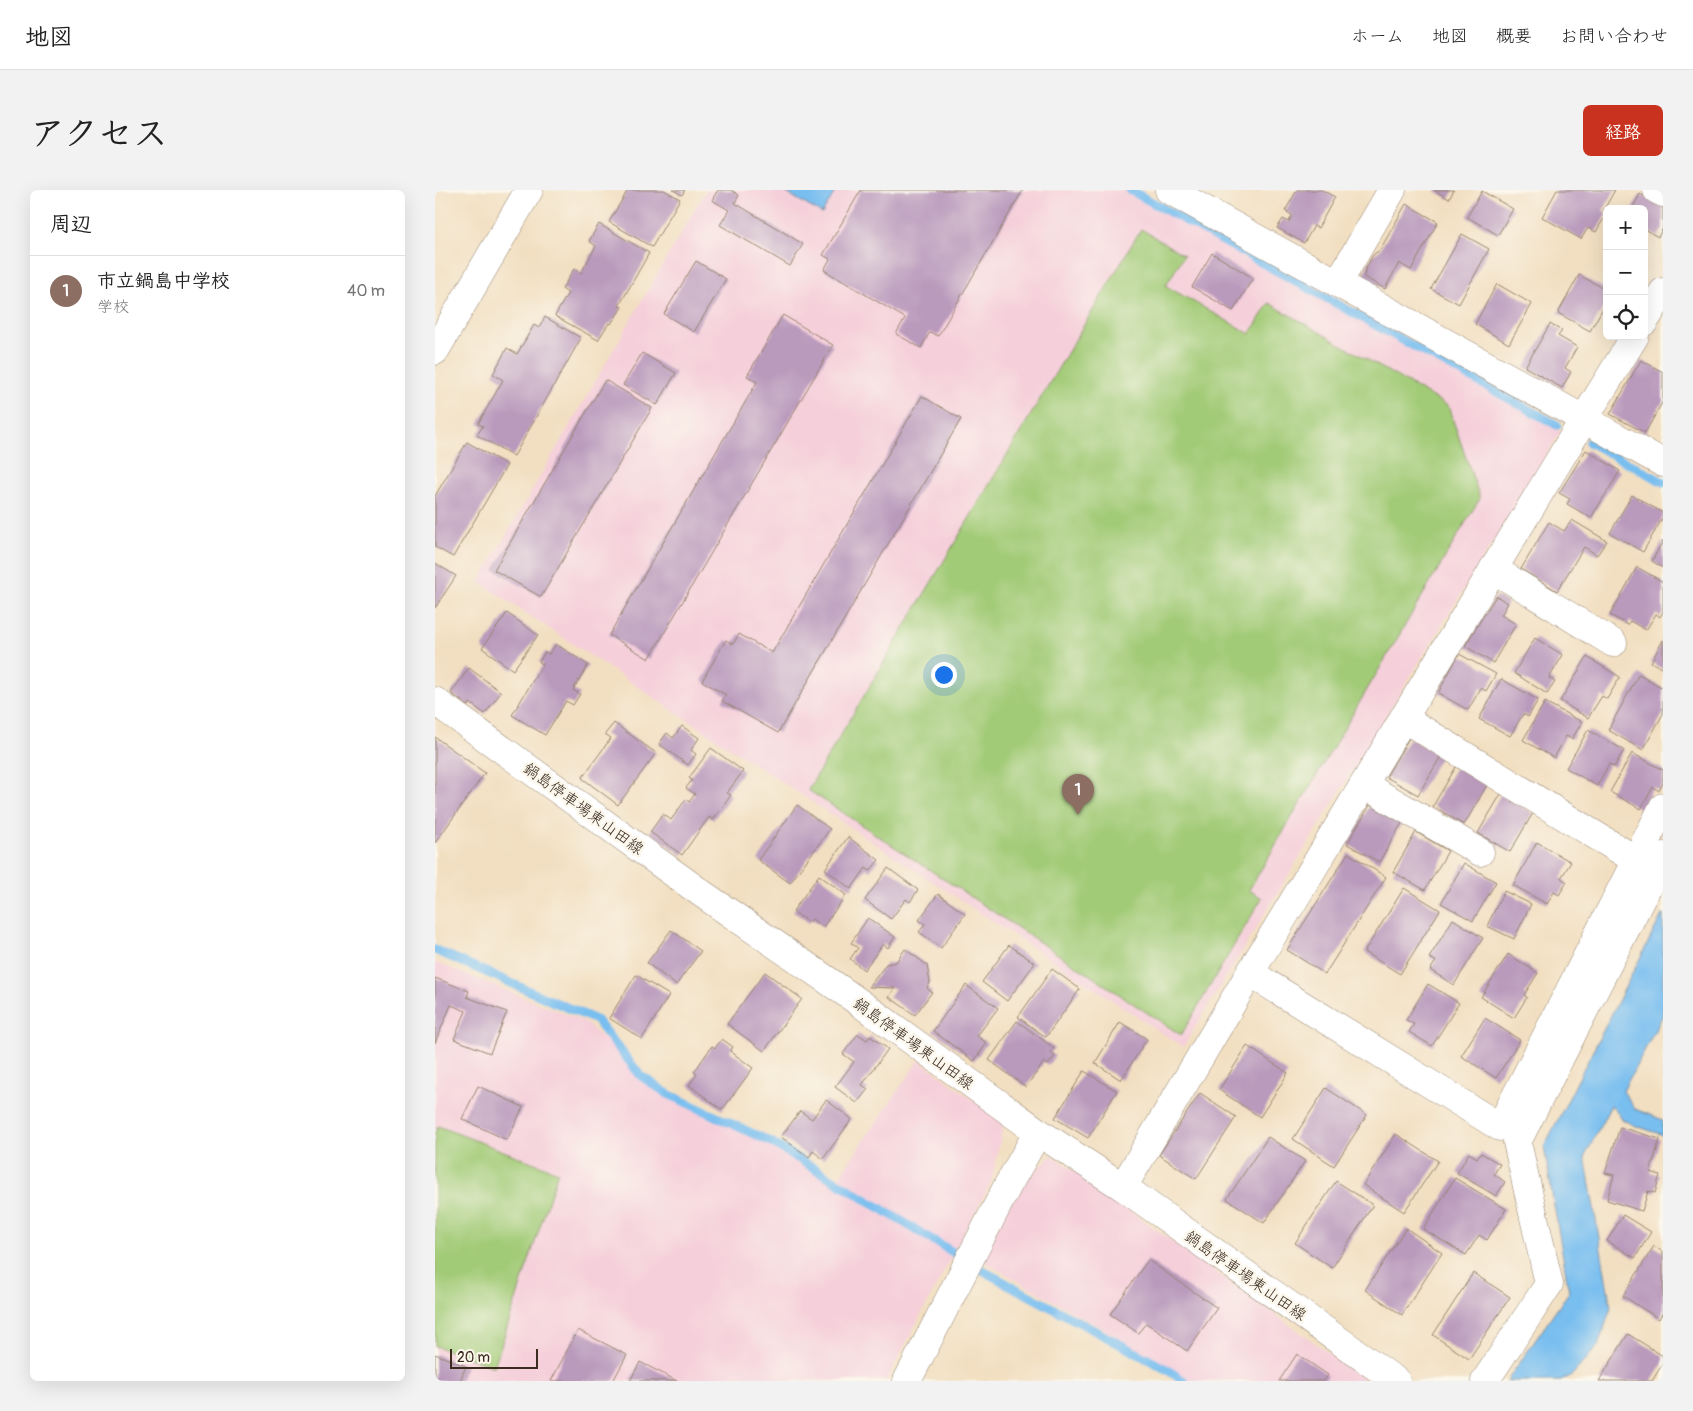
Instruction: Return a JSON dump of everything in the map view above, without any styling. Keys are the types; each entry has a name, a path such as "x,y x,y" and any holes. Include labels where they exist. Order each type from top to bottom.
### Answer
{"street":[{"path":"435,351 529,190"},
{"path":"1169,190 1663,463"},
{"path":"1338,282 1392,190"},
{"path":"1657,190 1663,193"},
{"path":"1648,316 1663,292"},
{"path":"1123,1187 1250,972 1633,340"},
{"path":"1493,569 1613,643"},
{"name":"鍋島停車場東山田線","path":"435,701 1038,1132 1123,1187 1396,1381"},
{"path":"1403,718 1636,860"},
{"path":"1364,785 1480,852"},
{"path":"1250,972 1499,1127 1663,807"},
{"path":"1485,1381 1549,1284 1517,1142 1663,856"},
{"path":"907,1381 1008,1185 1038,1132"}],"shaded area":[{"path":"706,190 1122,190 1561,431 1183,1047 479,582"},
{"path":"435,962 583,1021 626,1057 641,1076 668,1094 771,1142 836,1181 919,1060 1004,1123 991,1182 886,1381 435,1381"},
{"path":"1052,1155 1368,1381 1191,1381 981,1260 1016,1189"}],"green space":[{"path":"1141,229 1184,255 1166,286 1250,334 1269,303 1448,406 1480,498 1249,890 1262,898 1181,1035 808,790"},
{"path":"438,1126 558,1172 494,1367 435,1346 435,1133"}],"water":[{"path":"782,190 836,190 822,214"},
{"path":"1663,913 1663,1015 1623,1091 1635,1109 1663,1120 1663,1135 1623,1120 1611,1105 1585,1156 1611,1308 1598,1346 1572,1375 1561,1381 1507,1381 1569,1292 1544,1147"}],"building":[{"path":"628,190 664,190 680,199 652,247 609,222"},
{"path":"673,190 685,190 682,195"},
{"path":"718,190 731,190 739,195 735,203 803,244 790,266 720,225 729,210 712,200"},
{"path":"861,190 1023,190 938,336 930,332 921,348 896,334 905,318 824,270 830,259 823,255"},
{"path":"1297,190 1322,190 1335,197 1318,228 1314,226 1304,243 1277,228 1283,219 1289,222 1292,215 1285,211"},
{"path":"1434,190 1454,190 1449,199"},
{"path":"1557,190 1615,190 1606,205 1603,205 1603,220 1596,232 1588,228 1581,239 1542,217"},
{"path":"1482,191 1513,209 1498,235 1467,217"},
{"path":"1640,194 1663,207 1663,228 1658,237 1648,231 1648,205 1634,205"},
{"path":"1406,204 1438,222 1411,270 1399,263 1385,289 1364,277 1365,270 1373,255 1380,250"},
{"path":"599,224 649,253 619,306 622,307 598,340 555,316 568,293 562,289 574,269 581,273 596,246 589,241"},
{"path":"1462,234 1489,249 1459,304 1431,289"},
{"path":"1212,253 1253,278 1233,311 1192,287"},
{"path":"696,261 726,279 694,332 664,314"},
{"path":"1579,275 1603,288 1603,308 1590,331 1558,313"},
{"path":"1497,284 1532,304 1509,344 1475,324"},
{"path":"783,315 833,345 649,659 609,635 757,382 747,376"},
{"path":"545,317 581,338 514,456 477,435 483,426 478,424 503,380 493,374 507,348 517,354 534,325 539,328"},
{"path":"1550,324 1562,331 1558,336 1577,347 1565,368 1571,372 1562,388 1525,367"},
{"path":"642,353 676,373 657,405 623,385"},
{"path":"1641,360 1663,372 1663,401 1645,433 1610,414"},
{"path":"605,380 652,408 541,597 494,570"},
{"path":"922,396 961,419 778,733 722,701 726,695 702,681 726,640 733,644 739,634 772,653"},
{"path":"467,442 507,465 453,557 435,547 435,496"},
{"path":"1586,450 1620,471 1591,518 1567,504 1570,499 1559,493"},
{"path":"1632,495 1663,513 1663,517 1643,552 1610,533"},
{"path":"1572,520 1607,541 1597,555 1584,547 1557,591 1521,569 1549,522 1564,531"},
{"path":"1663,541 1663,568 1652,561"},
{"path":"435,563 456,576 435,608"},
{"path":"1637,567 1663,582 1663,612 1660,617 1656,614 1646,630 1630,621 1628,625 1610,615"},
{"path":"1496,596 1508,603 1501,615 1516,624 1493,663 1465,646"},
{"path":"507,613 538,635 513,670 482,648"},
{"path":"1535,638 1563,655 1549,678 1555,682 1547,694 1514,673"},
{"path":"1663,640 1663,669 1651,662"},
{"path":"556,644 588,665 573,690 580,694 573,705 566,701 545,735 512,715 543,664 539,662 545,652 549,654"},
{"path":"1459,654 1496,674 1486,691 1481,688 1468,710 1438,693"},
{"path":"1587,657 1620,677 1607,699 1602,696 1588,718 1560,701"},
{"path":"469,668 501,692 485,714 470,703 468,706 451,693"},
{"path":"1639,674 1663,688 1663,714 1643,750 1608,730"},
{"path":"1501,679 1538,700 1528,717 1523,714 1510,736 1479,719"},
{"path":"1545,702 1582,722 1572,739 1566,736 1554,758 1523,740"},
{"path":"614,723 656,753 618,805 582,778 611,738 605,734"},
{"path":"682,726 699,738 691,750 696,754 688,765 659,744 667,733 673,738"},
{"path":"1588,730 1624,750 1614,767 1609,764 1597,786 1566,768"},
{"path":"435,737 485,773 435,843"},
{"path":"1409,738 1441,756 1418,795 1386,777"},
{"path":"711,748 743,771 727,793 731,795 713,820 709,817 682,855 650,832 663,814 671,820 686,799 689,802 695,794 686,788 692,780 689,778"},
{"path":"1632,753 1663,770 1663,783 1659,791 1653,787 1641,809 1610,792"},
{"path":"1456,767 1487,785 1464,825 1433,806"},
{"path":"1501,794 1533,813 1510,852 1478,833"},
{"path":"797,805 830,829 790,883 758,860"},
{"path":"1370,805 1402,823 1379,862 1347,844"},
{"path":"1416,832 1448,851 1425,890 1393,872"},
{"path":"848,837 879,860 870,871 866,868 851,889 825,869"},
{"path":"1537,842 1571,862 1561,878 1567,882 1559,895 1554,892 1547,904 1513,885"},
{"path":"1348,853 1386,877 1325,974 1287,950"},
{"path":"1464,863 1496,882 1473,921 1441,903"},
{"path":"888,868 918,890 910,902 906,899 891,919 865,900"},
{"path":"819,875 846,895 823,927 812,919 809,923 793,911"},
{"path":"1404,888 1440,910 1400,974 1364,952"},
{"path":"1504,891 1531,904 1514,939 1487,926"},
{"path":"938,894 965,914 941,948 919,932 925,924 919,920"},
{"path":"868,918 895,937 888,948 883,944 864,970 850,959 858,948 851,943"},
{"path":"1453,919 1483,938 1454,985 1430,970 1436,961 1429,958"},
{"path":"671,930 701,951 676,985 647,963"},
{"path":"1009,945 1035,963 1007,1001 982,982"},
{"path":"905,949 927,965 930,983 927,988 932,992 915,1015 889,997 895,988 869,987 886,964 896,962"},
{"path":"1508,954 1538,973 1524,995 1527,997 1514,1018 1481,997"},
{"path":"1052,969 1080,989 1046,1037 1018,1017"},
{"path":"765,972 802,999 764,1051 727,1024"},
{"path":"636,975 669,995 642,1039 609,1018"},
{"path":"435,978 469,991 467,997 507,1012 490,1053 454,1039 466,1011 451,1005 435,1043"},
{"path":"1428,984 1459,1003 1432,1046 1409,1032 1414,1024 1406,1020"},
{"path":"966,985 998,1008 977,1036 987,1043 974,1061 933,1031"},
{"path":"1485,1018 1520,1040 1496,1078 1461,1056"},
{"path":"1017,1021 1054,1048 1051,1053 1055,1056 1048,1065 1044,1062 1026,1087 989,1060"},
{"path":"1120,1022 1147,1039 1121,1080 1095,1063"},
{"path":"858,1034 867,1040 870,1036 888,1049 862,1085 868,1089 857,1103 835,1087 854,1062 843,1054"},
{"path":"722,1039 733,1047 730,1051 753,1068 722,1110 689,1085 697,1074 694,1072 712,1046 715,1048"},
{"path":"1247,1046 1288,1073 1260,1117 1219,1090"},
{"path":"1084,1071 1117,1091 1088,1138 1055,1118"},
{"path":"478,1086 523,1107 507,1140 462,1119"},
{"path":"1326,1088 1367,1115 1334,1166 1293,1139"},
{"path":"1200,1093 1236,1117 1196,1179 1159,1155"},
{"path":"826,1100 852,1119 823,1159 813,1151 809,1157 781,1137 800,1111 812,1119"},
{"path":"1620,1127 1660,1139 1650,1172 1660,1175 1655,1193 1648,1191 1642,1211 1607,1200 1614,1175 1605,1173"},
{"path":"1396,1134 1438,1161 1404,1212 1363,1185"},
{"path":"1268,1137 1305,1161 1264,1223 1227,1199"},
{"path":"1469,1153 1477,1158 1481,1153 1500,1164 1494,1174 1505,1182 1496,1196 1457,1173"},
{"path":"1455,1178 1506,1209 1487,1240 1479,1235 1466,1255 1423,1229"},
{"path":"1336,1181 1373,1205 1332,1268 1295,1243"},
{"path":"1623,1215 1651,1232 1635,1258 1607,1241"},
{"path":"1406,1228 1442,1253 1402,1315 1365,1290"},
{"path":"1654,1246 1663,1252 1663,1312 1659,1319 1623,1296"},
{"path":"1148,1260 1217,1308 1187,1351 1146,1323 1138,1333 1110,1314"},
{"path":"1473,1273 1510,1297 1469,1359 1433,1335"},
{"path":"578,1330 627,1355 613,1381 551,1381"},
{"path":"1628,1334 1663,1356 1663,1363 1652,1381 1599,1381"},
{"path":"435,1354 466,1366 460,1381 435,1381"},
{"path":"1297,1354 1328,1375 1324,1381 1279,1381"},
{"path":"640,1362 677,1381 630,1381"}],"waterway":[{"path":"1130,190 1557,425"},
{"path":"1589,442 1663,482"},
{"path":"435,950 596,1020 641,1076 668,1094 771,1142 989,1274 1166,1369 1184,1381"}],"place":[{"name":"市立鍋島中学校","path":"1078,815"}]}
